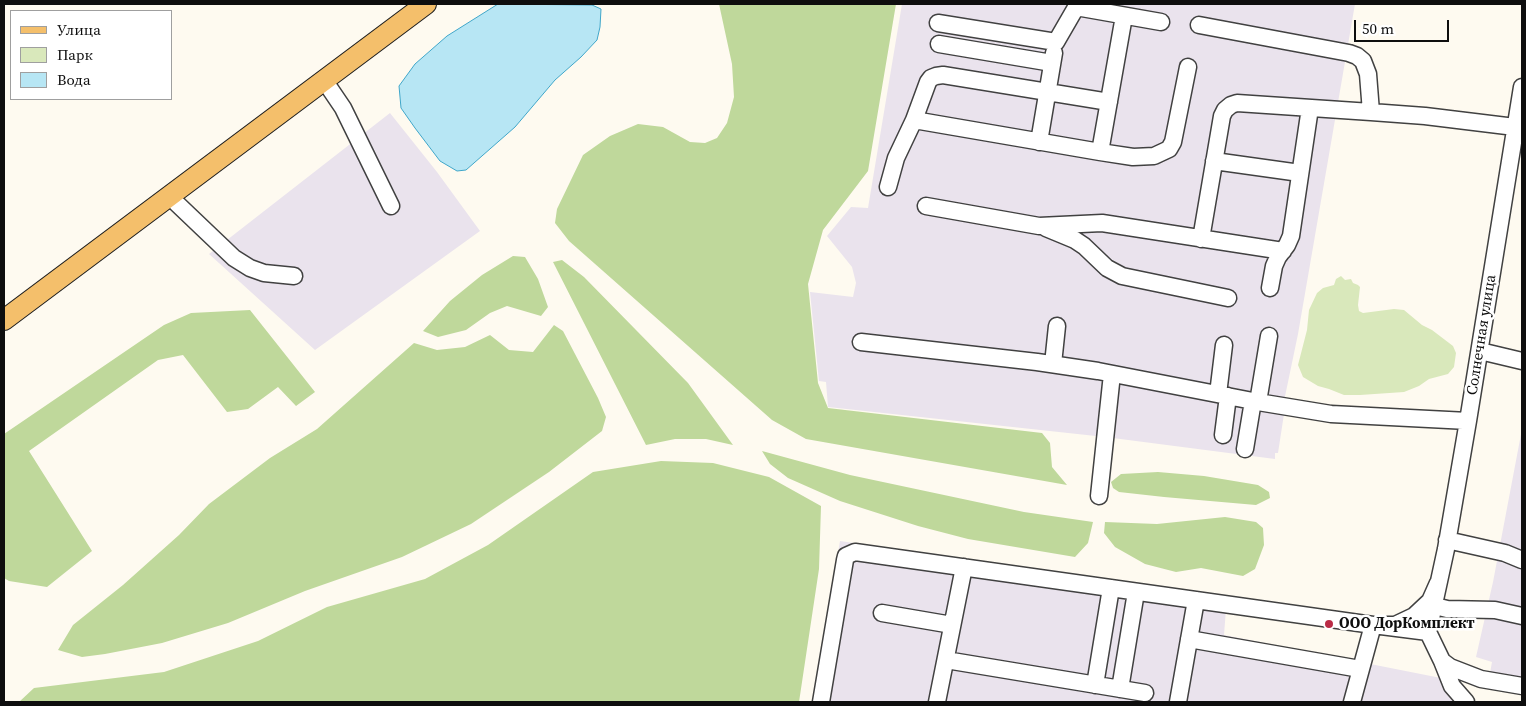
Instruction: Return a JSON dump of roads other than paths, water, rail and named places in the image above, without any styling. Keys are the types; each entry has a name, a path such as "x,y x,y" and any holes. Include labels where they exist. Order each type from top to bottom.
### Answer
{"main road":[{"path":"4,320 426,4"}],"street":[{"path":"1039,142 1056,42 1077,5 1132,12 1161,22"},
{"path":"1100,152 1109,102 1132,12"},
{"path":"938,22 1056,42"},
{"path":"1199,25 1357,56 1362,61 1368,74 1371,112"},
{"path":"938,44 1052,63"},
{"path":"914,120 1100,152 1143,158 1154,156 1169,149 1176,134 1188,67"},
{"path":"888,187 896,158 914,120 928,82 936,76 943,75 1109,102"},
{"path":"324,80 342,108 391,206"},
{"name":"Солнечная улица","path":"1430,605 1438,583 1447,540 1517,134 1522,87"},
{"path":"1201,239 1222,116 1231,105 1238,103 1425,116 1517,134"},
{"path":"1270,288 1274,266 1291,236 1310,108"},
{"path":"1214,161 1300,173"},
{"path":"169,196 234,258 250,268 264,273 294,276"},
{"path":"926,206 1039,226 1075,240 1114,273 1228,298"},
{"path":"1039,226 1102,224 1283,251"},
{"path":"1053,364 1057,326"},
{"path":"1245,449 1268,336"},
{"path":"861,342 1053,364 1256,402 1350,416 1468,420"},
{"path":"1223,435 1224,345"},
{"path":"1480,350 1522,361"},
{"path":"1099,496 1112,374"},
{"path":"1447,540 1505,553 1522,560"},
{"path":"821,702 846,556 855,552 1428,632"},
{"path":"937,702 964,567"},
{"path":"1095,685 1111,588"},
{"path":"1120,689 1136,592"},
{"path":"1178,702 1196,600"},
{"path":"1373,625 1395,625 1414,616 1430,605 1447,609 1495,610 1522,616"},
{"path":"1430,605 1428,632 1452,686 1466,702"},
{"path":"882,613 952,625"},
{"path":"1352,702 1373,625"},
{"path":"1189,639 1360,670"},
{"path":"946,660 1145,693"},
{"path":"1442,662 1456,670 1480,679 1522,686"}],"water":[{"path":"498,4 592,5 601,9 597,40 555,80 515,127 466,170 457,171 440,161 401,108 399,86 415,64 447,36"}],"place":[{"name":"ООО ДорКомплект","path":"1329,624"}]}
